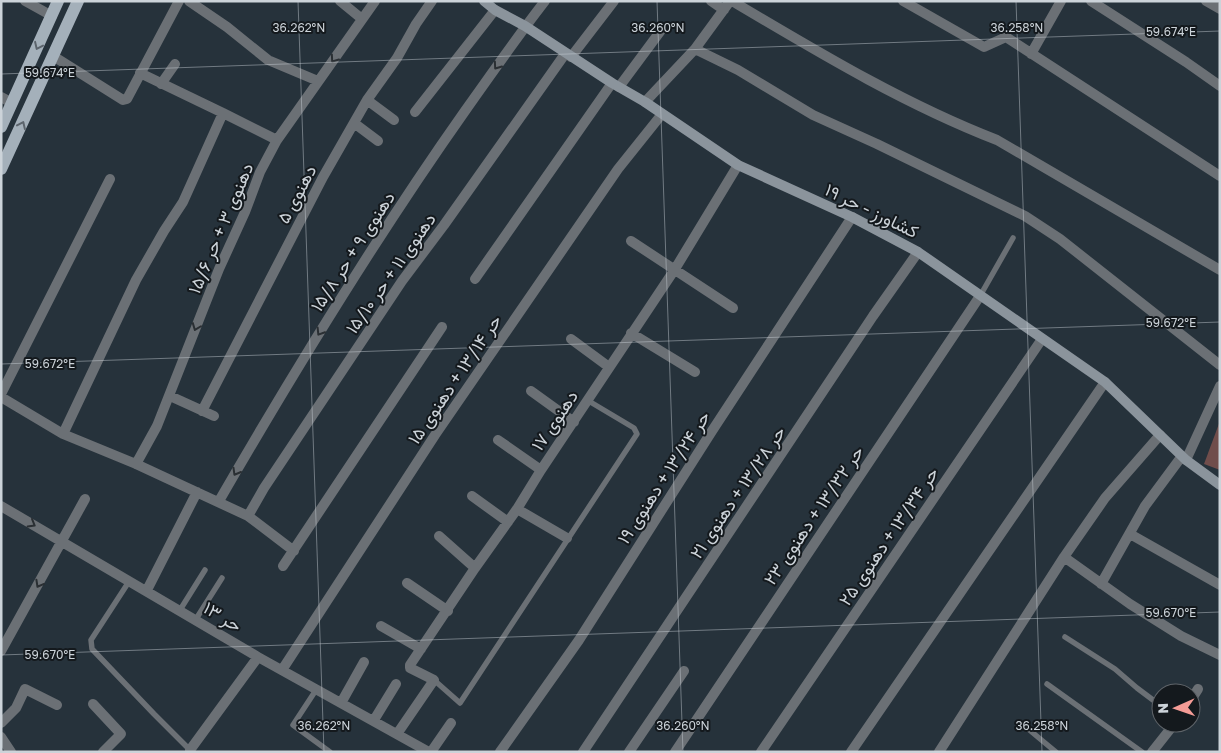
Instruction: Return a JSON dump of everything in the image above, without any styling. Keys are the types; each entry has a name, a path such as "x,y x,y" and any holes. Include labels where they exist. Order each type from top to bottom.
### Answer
{"main road":[{"path":"1,127 7,100 52,16 58,1"},
{"path":"1,169 78,1"}],"street":[{"path":"24,1 52,16"},
{"path":"53,56 123,100 127,98 179,1"},
{"path":"188,1 226,27 268,60 318,81"},
{"path":"340,1 362,19"},
{"name":"دهنوی ۳ + حر ۱۵/۶","path":"136,464 157,426 170,396 219,269 260,172 277,140 376,1"},
{"name":"دهنوی ۵","path":"202,411 323,177 367,100 432,1"},
{"name":"کشاورز - حر ۱۹","path":"484,1 495,10 525,26 568,56 644,102 738,165 852,217 918,252 1105,382 1184,458 1220,485"},
{"name":"دهنوی ۹ + حر ۱۵/۸","path":"219,501 270,413 367,255 437,150 525,26 545,1"},
{"name":"دهنوی ۱۱ + حر ۱۵/۱۰","path":"248,516 264,488 402,281 568,56 614,1"},
{"path":"711,1 729,4 853,72 958,125 997,140 1220,270"},
{"path":"903,1 984,46 1006,37 1220,176"},
{"path":"1031,54 1061,1"},
{"path":"1092,1 1220,86"},
{"path":"1206,1 1220,9"},
{"path":"644,102 695,49 729,4"},
{"path":"415,112 495,10"},
{"path":"475,278 615,85 662,29"},
{"path":"695,49 738,70 813,115 1025,216 1060,239 1220,365"},
{"path":"161,84 175,64"},
{"path":"140,73 277,140"},
{"path":"367,100 394,120"},
{"path":"63,434 136,280 183,202 223,113"},
{"name":"حر ۱۳/۱۴ + دهنوی ۱۵","path":"282,670 440,427 618,169 662,114"},
{"path":"354,124 378,141"},
{"name":"دهنوی ۱۷","path":"434,680 410,668 410,665 517,509 631,333 675,269 738,165"},
{"path":"110,179 1,395 63,434 136,464 248,516 294,551"},
{"name":"حر ۱۳/۲۴ + دهنوی ۱۹","path":"500,752 579,640 712,431 852,217"},
{"path":"631,241 733,308"},
{"name":"حر ۱۳/۲۸ + دهنوی ۲۱","path":"584,752 873,316 918,252"},
{"name":"حر ۱۳/۳۲ + دهنوی ۲۳","path":"675,752 980,296"},
{"path":"283,566 442,326"},
{"path":"631,333 695,372"},
{"path":"571,339 609,367"},
{"name":"حر ۱۳/۳۴ + دهنوی ۲۵","path":"761,752 1042,339"},
{"path":"852,752 1105,382"},
{"path":"1101,584 1145,506 1184,458 1220,386"},
{"path":"531,391 574,422"},
{"path":"170,396 214,416"},
{"path":"938,752 1105,498 1160,435"},
{"path":"498,440 541,470"},
{"path":"147,590 197,492"},
{"path":"472,496 508,522"},
{"path":"1,651 84,499"},
{"name":"حر ۱۳","path":"1,506 130,580 258,657 430,752"},
{"path":"517,509 568,538"},
{"path":"1130,534 1220,585"},
{"path":"438,536 475,568"},
{"path":"1064,558 1130,604 1181,636 1220,654"},
{"path":"407,583 448,611"},
{"path":"381,626 421,649"},
{"path":"191,751 258,657"},
{"path":"341,703 364,662"},
{"path":"629,752 684,671"},
{"path":"397,734 434,680"},
{"path":"374,720 396,684"},
{"path":"1,723 16,708 25,689 56,705"},
{"path":"93,704 120,734 103,752"},
{"path":"430,752 451,723"},
{"path":"1152,752 1168,733"},
{"path":"1,737 11,752"}],"lane":[{"path":"980,296 1013,238"},
{"path":"434,680 460,703 637,434 634,428 587,400"},
{"path":"180,610 205,570"},
{"path":"196,619 222,578"},
{"path":"130,580 91,640 92,649 191,751"},
{"path":"1065,637 1115,669 1151,698"},
{"path":"1047,684 1142,752"},
{"path":"316,690 292,725 330,752"},
{"path":"1027,728 1056,752"}],"shaded area":[{"path":"1220,421 1220,470 1204,464"}]}
